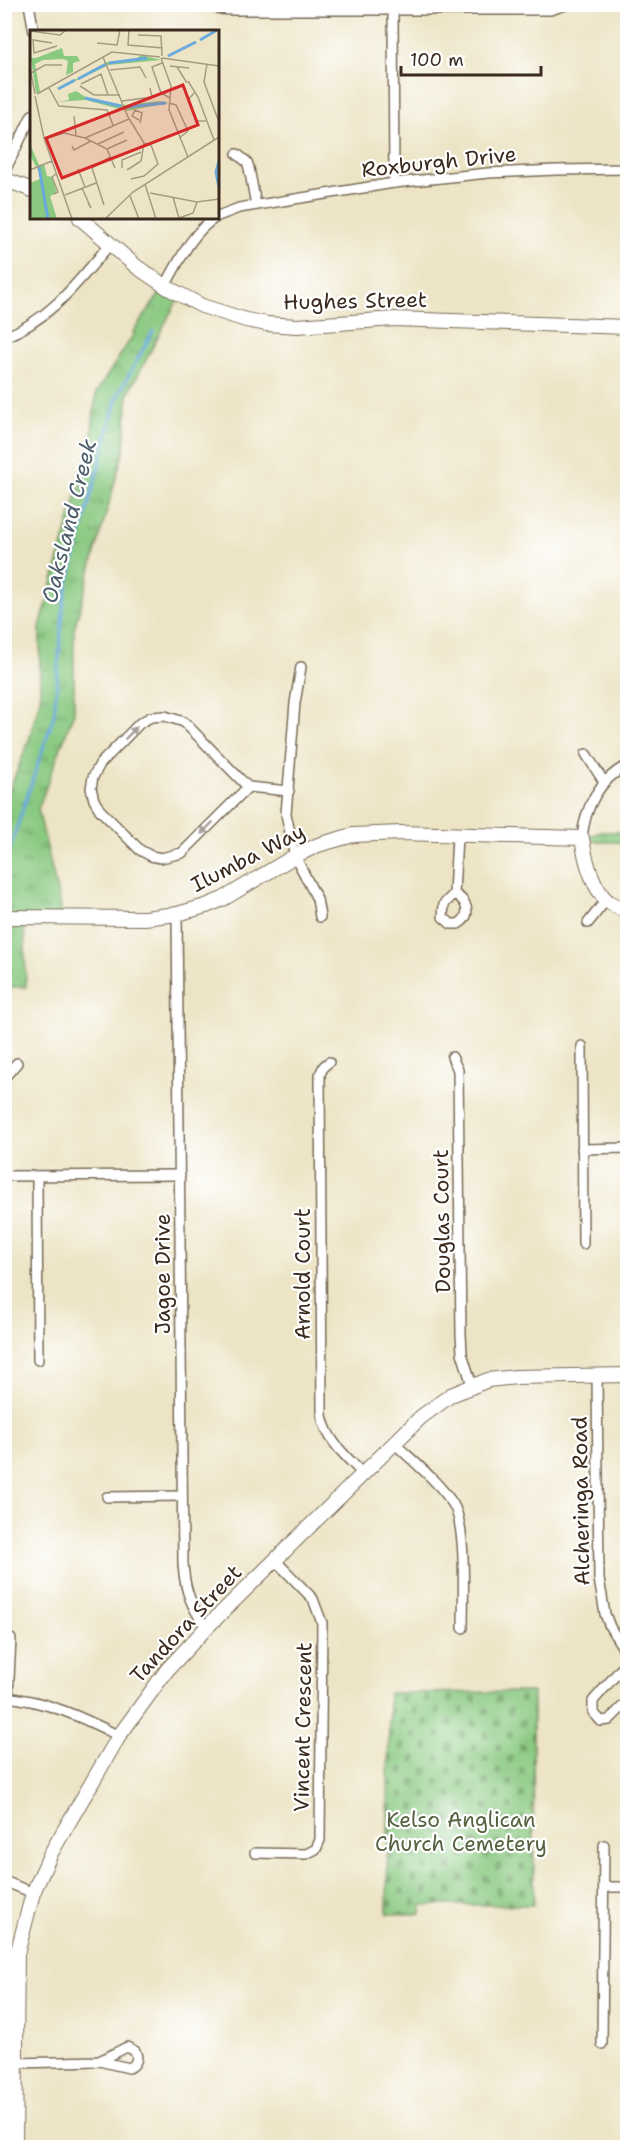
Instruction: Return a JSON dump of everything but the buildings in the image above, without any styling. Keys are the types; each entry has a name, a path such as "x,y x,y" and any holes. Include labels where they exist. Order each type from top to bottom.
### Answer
{"street":[{"path":"29,4 34,30"},
{"path":"207,4 219,9 231,10 550,10 569,4"},
{"path":"393,10 394,183"},
{"path":"4,173 30,119"},
{"path":"237,154 247,162 256,205"},
{"name":"Roxburgh Drive","path":"219,216 239,208 394,183 524,171 627,169"},
{"path":"4,179 30,189"},
{"name":"Hughes Street","path":"81,219 137,267 165,286 202,306 223,314 267,324 286,326 394,319 627,327"},
{"name":"Roxburgh Drive","path":"165,286 197,233 214,219"},
{"path":"4,337 21,331 56,306 111,243"},
{"path":"301,667 295,703 286,814 295,856 317,899 320,917"},
{"path":"248,787 182,853 161,858 140,850 100,810 94,800 92,788 93,777 100,764 140,723 151,717 165,716 184,722 248,787 289,791"},
{"path":"586,754 604,782"},
{"path":"627,765 604,782 586,813 582,838 592,875 606,900 627,912"},
{"name":"Ilumba Way","path":"4,917 146,918 177,914 223,899 295,856 318,845 353,835 401,833 582,838"},
{"path":"454,894 457,836"},
{"path":"588,923 606,900"},
{"name":"Jagoe Drive","path":"177,914 184,1583 193,1608 206,1628"},
{"path":"582,1046 583,1244"},
{"name":"Douglas Court","path":"452,1057 458,1070 460,1334 462,1353 472,1385"},
{"name":"Arnold Court","path":"329,1062 320,1074 322,1415 324,1427 330,1439 363,1473"},
{"path":"4,1078 17,1063"},
{"path":"582,1149 627,1148"},
{"path":"4,1176 180,1175"},
{"path":"37,1177 38,1360"},
{"name":"Alcheringa Road","path":"597,1375 599,1579 605,1614 627,1656"},
{"name":"Tandora Street","path":"15,2148 16,2063 10,2022 17,1954 33,1893 51,1853 119,1736 161,1678 206,1628 433,1407 472,1385 500,1378 627,1375"},
{"path":"394,1443 447,1496 458,1514 462,1530 464,1628"},
{"path":"107,1497 182,1496"},
{"name":"Vincent Crescent","path":"255,1853 306,1854 316,1849 320,1840 322,1623 313,1599 275,1560"},
{"path":"11,1639 6,1697 39,1703 68,1713 88,1720 119,1736"},
{"path":"627,1661 593,1701 593,1712 601,1721 609,1720 627,1701"},
{"path":"602,2044 604,1845"},
{"path":"4,1881 33,1893"},
{"path":"604,1887 627,1887"},
{"path":"16,2063 99,2061"}],"green space":[{"path":"165,286 180,295 128,394 124,449 74,629 74,712 38,809 63,917 24,918 26,987 5,987 4,804 29,740 40,699 40,627 91,443 96,393 134,334 133,332"},
{"path":"601,832 627,832 627,842 601,842 582,838"},
{"name":"Kelso Anglican Church Cemetery","path":"533,1692 534,1905 422,1905 421,1914 387,1914 389,1693"}],"waterway":[{"name":"Oaksland Creek","path":"4,866 54,715 64,598 117,397 153,331"}]}
